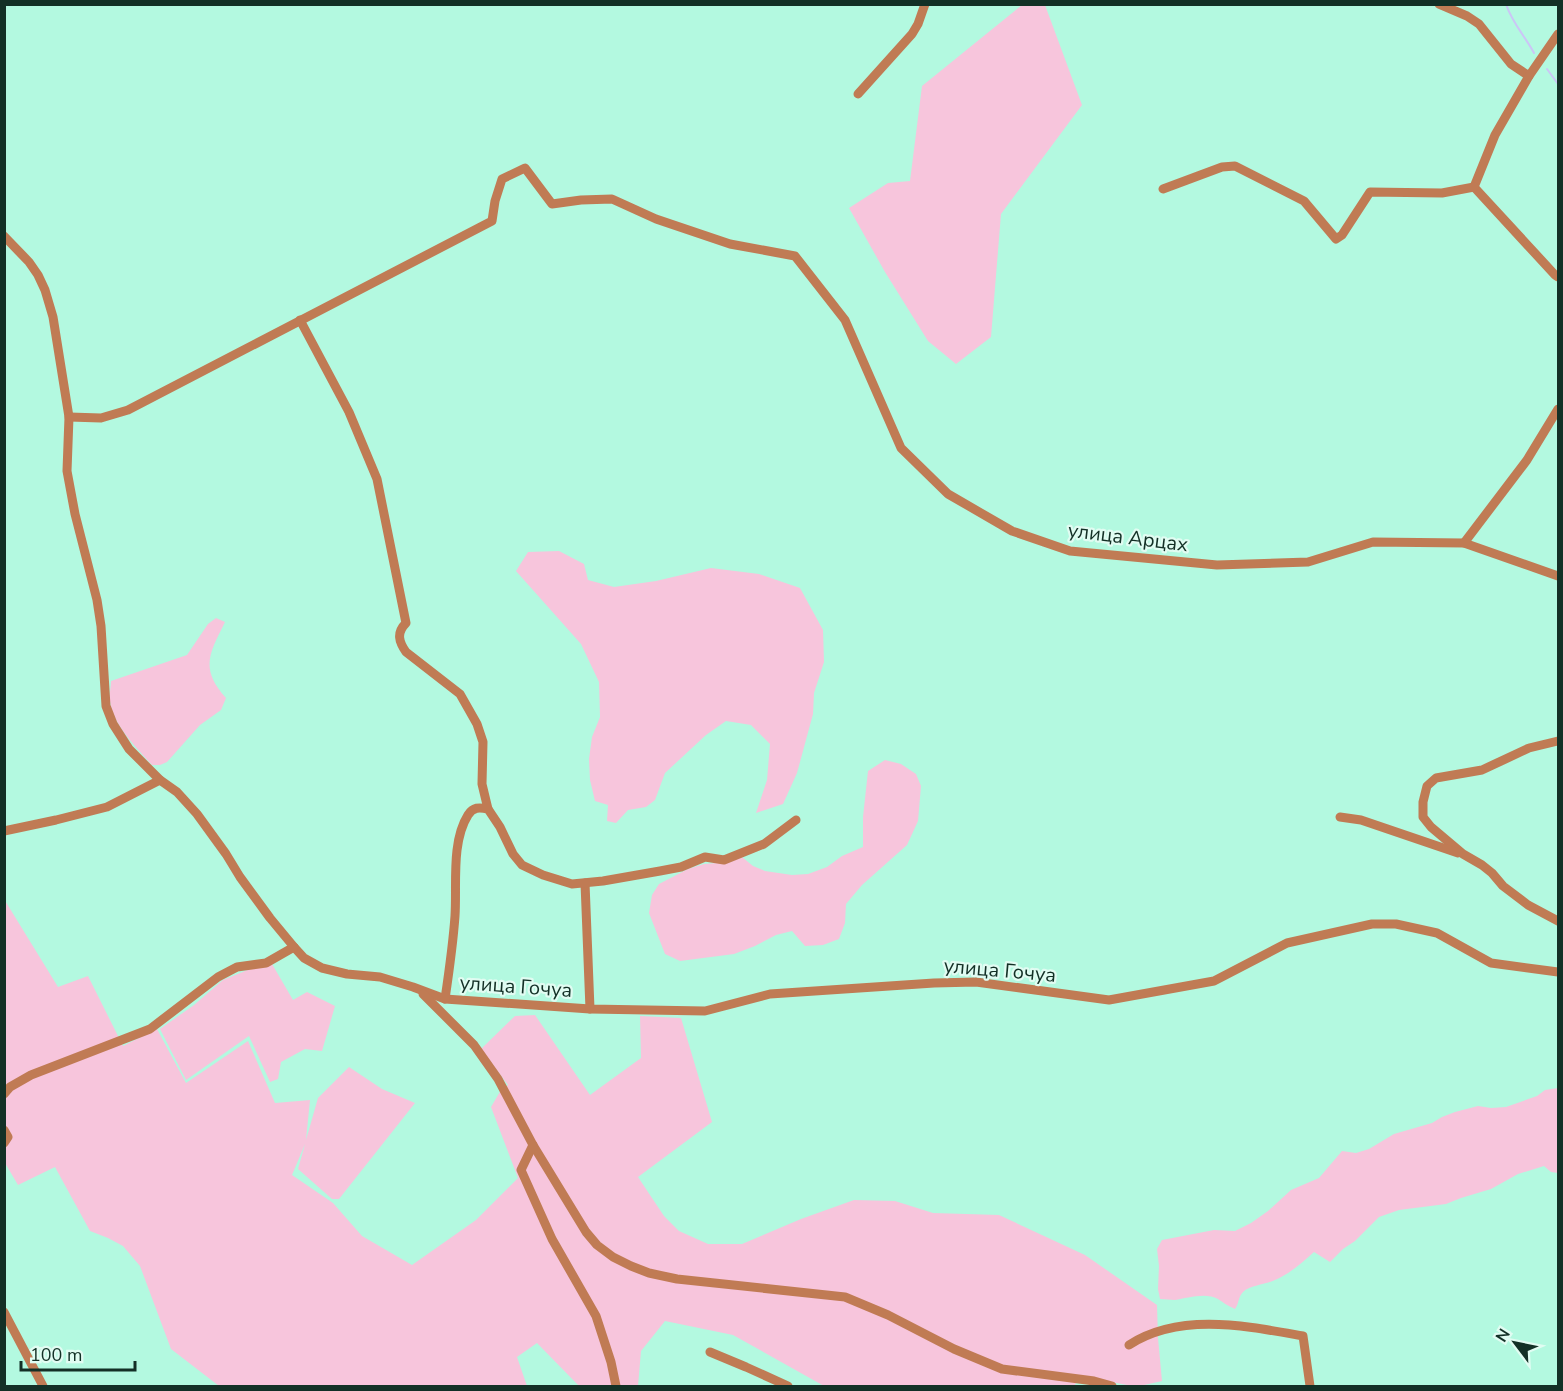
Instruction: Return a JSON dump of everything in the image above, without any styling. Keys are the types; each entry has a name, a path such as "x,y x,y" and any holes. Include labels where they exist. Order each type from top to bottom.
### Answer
{"street":[{"path":"858,94 912,34 925,4"},
{"path":"1439,4 1479,24 1511,64 1529,76"},
{"path":"1474,187 1495,135 1529,76 1558,34"},
{"path":"1163,189 1222,167 1235,166 1304,201 1336,239 1371,192 1442,193 1474,187"},
{"name":"улица Арцах","path":"300,320 492,221 502,179 525,168 552,204 612,198 656,219 730,244 795,256 845,320 901,448 948,494 1012,531 1070,551 1217,565 1308,562 1373,542 1464,543 1558,576"},
{"path":"1474,187 1558,277"},
{"name":"улица Гочуа","path":"4,236 38,275 53,317 69,417 67,471 75,514 97,600 106,706 113,724 129,749 160,780 177,792 197,814 264,910 294,947 304,958 322,968 347,974 380,977 445,999 590,1009 705,1011 770,994 933,982 976,982 1109,1000 1214,981 1287,943 1372,924 1396,924 1437,933 1491,963 1558,972"},
{"path":"69,417 100,418 128,410 300,320 349,411 377,478 406,623 399,635 401,644 406,652 460,694 477,724 483,742 482,784 488,809 513,854 522,865 572,884 681,867 705,857 724,860 764,844 796,819"},
{"path":"1464,543 1527,460 1558,409"},
{"path":"1558,741 1529,748 1482,770 1436,778 1427,786 1423,802 1423,817 1431,827 1463,854 1492,873 1503,886 1528,905 1558,921"},
{"path":"4,831 107,807 160,780"},
{"path":"445,999 455,915 457,855 460,837 468,815 473,809 480,807 488,809"},
{"path":"1340,817 1361,820 1463,854"},
{"path":"585,883 590,1009"},
{"path":"7,1090 31,1075 150,1029 218,976 237,967 266,963 294,947"},
{"path":"420,990 474,1045 498,1079 533,1145 586,1232 597,1245 613,1257 631,1266 677,1280 845,1297 888,1314 954,1348 1002,1369 1094,1381 1112,1386"},
{"path":"4,1130 8,1137 4,1143"},
{"path":"533,1145 521,1170 552,1239 596,1316 616,1386"},
{"path":"4,1312 44,1386"},
{"path":"1129,1346 1142,1337 1171,1327 1204,1324 1255,1327 1303,1336 1310,1386"},
{"path":"710,1352 788,1386"}],"shaded area":[{"path":"1022,5 1045,5 1082,105 1001,214 991,337 956,364 928,341 849,208 888,183 910,181 922,86"},
{"path":"559,551 584,564 588,580 614,587 656,581 711,568 759,574 800,588 823,630 824,662 814,693 813,714 797,773 783,804 756,813 767,780 770,744 751,725 726,721 706,735 665,773 655,800 646,807 628,810 616,823 607,821 608,805 595,801 590,780 589,759 592,737 600,717 599,682 581,644 516,571 528,552"},
{"path":"216,618 225,622 210,660 212,678 226,698 221,710 200,725 167,762 152,765 126,736 116,719 110,701 111,681 187,655 208,624"},
{"path":"885,760 901,764 916,774 921,786 918,821 907,845 862,885 846,904 845,923 839,939 823,945 805,946 792,931 776,935 734,954 680,961 665,954 649,913 652,895 659,884 688,869 704,864 730,862 742,857 753,866 765,871 792,875 808,874 827,867 842,856 863,847 863,817 868,771"},
{"path":"4,899 58,987 88,976 123,1046 157,1029 186,1083 248,1041 275,1103 310,1100 306,1140 318,1098 349,1067 382,1089 415,1103 339,1199 332,1199 298,1169 305,1144 292,1175 333,1203 362,1236 412,1265 476,1220 518,1178 491,1107 501,1090 508,1085 481,1049 515,1016 535,1015 590,1095 641,1058 640,1016 681,1018 712,1122 638,1177 664,1216 679,1231 708,1244 742,1244 854,1200 895,1201 933,1213 999,1215 1085,1255 1157,1305 1162,1381 1132,1386 1081,1376 1074,1386 824,1386 733,1335 665,1321 641,1351 638,1386 579,1386 537,1343 517,1357 527,1386 219,1386 171,1349 140,1266 123,1246 90,1231 55,1167 18,1185 5,1163"},
{"path":"272,964 293,1000 307,992 335,1006 322,1051 305,1049 281,1062 278,1079 270,1082 249,1036 186,1080 160,1029 194,1005 223,980 250,969"},
{"path":"1558,1088 1558,1173 1551,1172 1544,1166 1518,1174 1491,1189 1446,1204 1399,1210 1379,1217 1330,1262 1314,1252 1280,1278 1246,1290 1241,1294 1235,1309 1208,1296 1175,1300 1160,1299 1157,1249 1162,1240 1214,1230 1235,1231 1268,1211 1291,1190 1319,1178 1342,1151 1356,1153 1369,1149 1394,1134 1432,1123 1455,1112 1478,1106 1506,1107 1537,1096 1545,1090"}],"waterway":[{"path":"1506,4 1534,53"},
{"path":"1547,69 1558,84"}]}
